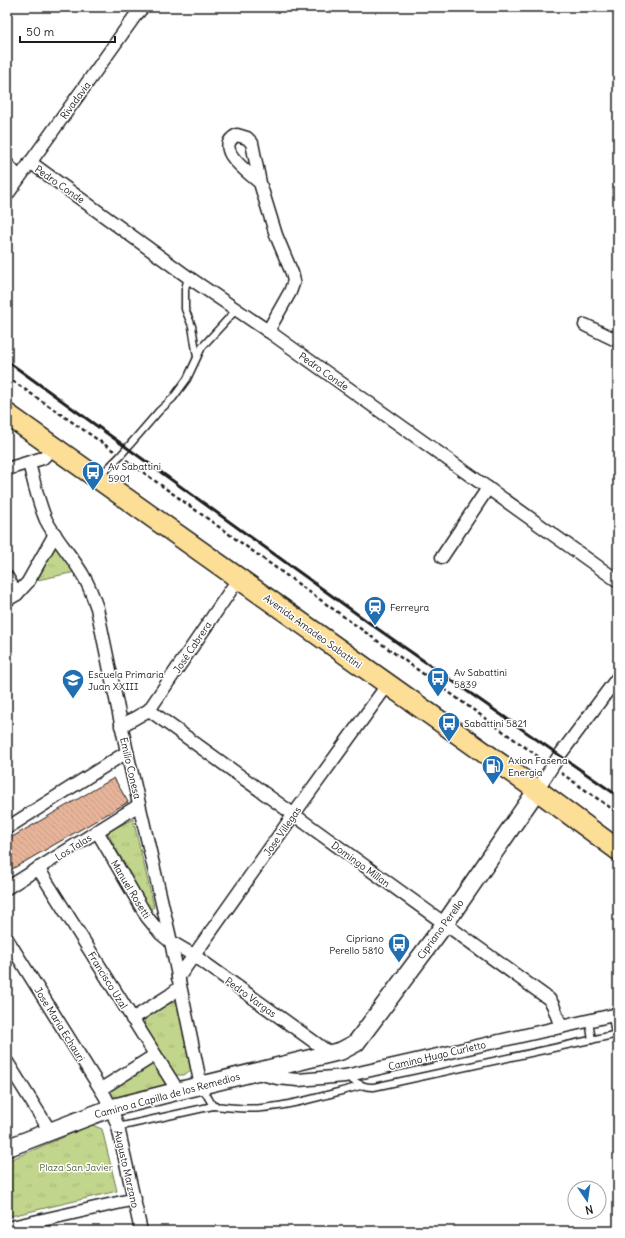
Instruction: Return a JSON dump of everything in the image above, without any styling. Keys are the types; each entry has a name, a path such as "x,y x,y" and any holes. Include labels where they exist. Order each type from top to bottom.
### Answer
{"main road":[{"name":"Avenida Amadeo Sabattini","path":"7,414 537,790 618,850"},
{"name":"Cipriano Perello","path":"331,1054 341,1052 356,1043 444,925 537,790"},
{"name":"Camino a Capilla de los Remedios","path":"7,1148 50,1130 111,1108 331,1054"}],"street":[{"name":"Rivadavia","path":"7,195 135,16 143,7"},
{"name":"Pedro Conde","path":"30,162 188,277 268,331 618,581"},
{"path":"7,164 19,178"},
{"path":"260,183 276,235 294,281 290,292 268,331"},
{"path":"585,325 618,341"},
{"path":"7,469 43,458 54,446"},
{"name":"Emilio Conesa","path":"29,463 38,500 46,520 83,575 92,592 97,608 121,726 171,942 201,1086"},
{"path":"442,557 488,488"},
{"path":"7,577 12,597 28,582 55,534"},
{"name":"José Cabrera","path":"121,726 149,710 239,578"},
{"path":"537,790 552,767 618,677"},
{"name":"Jose Villegas","path":"132,1019 170,995 195,956 294,814 388,684"},
{"name":"Domingo Millan","path":"149,710 294,814 444,925 549,999 553,1005 561,1027"},
{"path":"7,828 127,752"},
{"name":"Los Talas","path":"7,888 139,805"},
{"name":"Manuel Rosetti","path":"97,831 147,917 161,934 171,942"},
{"name":"Francisco Uzal","path":"38,868 178,1091"},
{"name":"Jose Maria Echauri","path":"7,940 101,1089 111,1108"},
{"name":"Pedro Vargas","path":"171,942 195,956 331,1054"},
{"name":"Camino Hugo Curletto","path":"255,1072 277,1078 298,1080 345,1076 615,1015"},
{"path":"101,1089 155,1055"},
{"path":"7,1062 50,1130"},
{"name":"Augusto Marzano","path":"111,1108 118,1127 141,1231"},
{"path":"7,1228 135,1199"}],"lane":[{"path":"188,277 185,289 185,309 192,326 197,357"},
{"path":"98,478 173,398 187,379 202,347 236,310"},
{"path":"345,1076 361,1086 368,1088 592,1040 617,1034 615,1015"},
{"path":"589,1021 592,1040"},
{"path":"201,1086 213,1106"},
{"path":"118,1127 213,1106 261,1108 282,1105 361,1086"}],"path":[{"path":"7,378 120,456 618,813"}],"green space":[{"path":"55,534 80,571 28,582"},
{"path":"133,819 154,907 150,910 107,832"},
{"path":"177,1002 191,1070 184,1075 176,1075 144,1026 145,1018 170,1003"},
{"path":"150,1064 155,1065 166,1083 165,1087 113,1099 107,1092 111,1087"},
{"name":"Plaza San Javier","path":"92,1125 102,1129 117,1191 7,1217 7,1161"}],"building":[{"path":"114,778 128,802 7,872 7,840"}],"railway":[{"path":"7,361 375,627 618,796"}],"place":[{"name":"Av Sabattini 5901","path":"93,492"},
{"name":"Ferreyra","path":"375,626"},
{"name":"Av Sabattini 5839","path":"438,698"},
{"name":"Escuela Primaria Juan XXIII","path":"73,700"},
{"name":"Sabattini 5821","path":"449,742"},
{"name":"Axion Fasena Energia","path":"493,786"},
{"name":"Cipriano Perello 5810","path":"399,964"}]}
